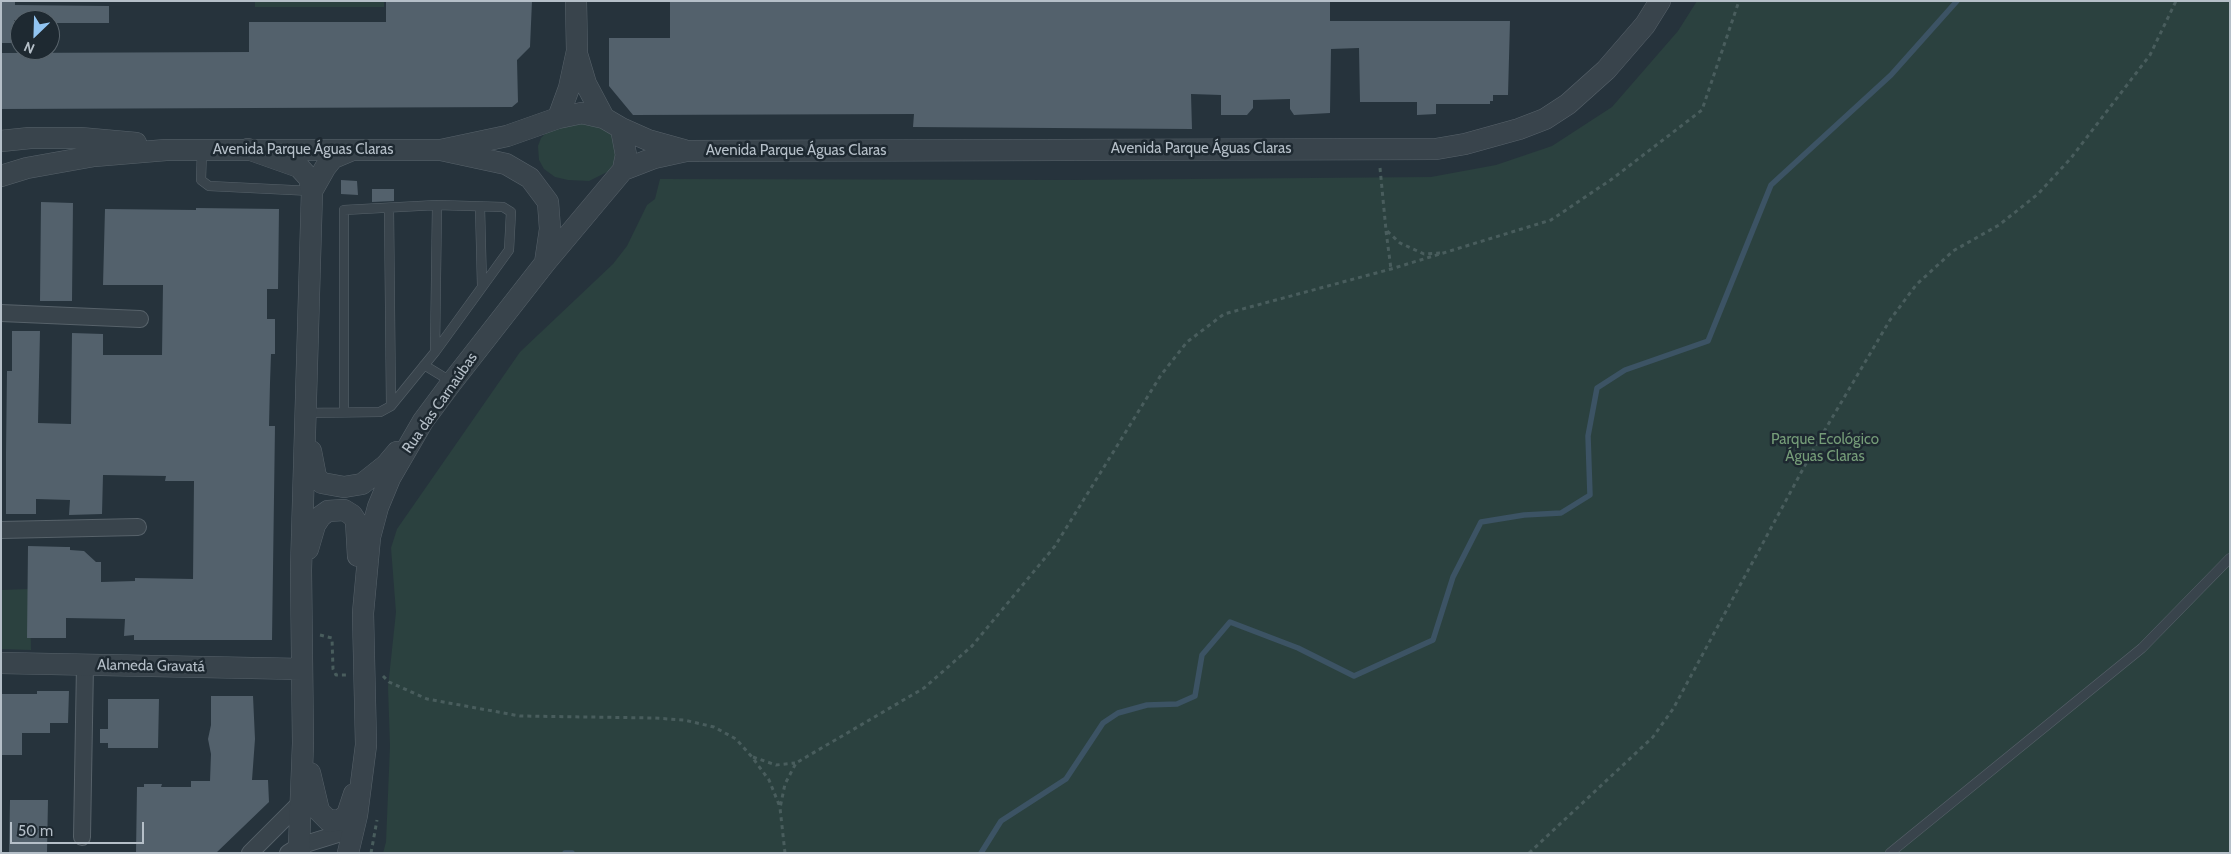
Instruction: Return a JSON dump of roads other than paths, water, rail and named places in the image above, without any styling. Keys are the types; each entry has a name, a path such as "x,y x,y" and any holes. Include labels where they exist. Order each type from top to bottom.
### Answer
{"street":[{"path":"558,118 569,88 576,51 576,1"},
{"name":"Avenida Parque Águas Claras","path":"623,170 654,158 686,151 1436,149 1492,138 1545,119 1568,104 1606,70 1645,25 1660,1"},
{"path":"576,51 586,84 613,123 626,156 623,170"},
{"name":"Avenida Parque Águas Claras","path":"1,176 27,168 94,156 166,150 441,150 507,136 558,118 582,113 613,123 648,140 686,151"},
{"name":"Avenida Parque Águas Claras","path":"1,141 30,138 80,138 136,143 166,150"},
{"path":"248,149 299,167 308,178 312,191 301,570 303,743 296,850 354,829"},
{"path":"312,191 325,168 334,158 352,150"},
{"name":"Avenida Parque Águas Claras","path":"441,150 506,164 530,178 548,202 550,229 546,263"},
{"name":"Rua das Carnaúbas","path":"348,853 354,829 378,675 363,613 370,537 378,507 390,478 423,421 546,263 623,170"},
{"path":"1,313 140,319"},
{"path":"305,417 316,477 322,483 344,486 362,484 386,465 423,421"},
{"path":"301,570 316,525 321,516 335,509 344,510 352,515 356,521 358,532 359,584 363,613"},
{"path":"1,530 138,527"},
{"name":"Alameda Gravatá","path":"1,663 302,669"},
{"path":"82,837 85,665"},
{"path":"303,743 315,800 319,811 330,821 340,820 346,815 352,804 366,745"},
{"path":"250,853 300,803"}],"lane":[{"path":"202,150 201,180 208,186 312,191"},
{"path":"305,417 344,412 380,412 391,406 435,352 509,250 511,212 503,207 437,205 344,210 344,412"},
{"path":"435,352 437,205"},
{"path":"480,207 482,286"},
{"path":"389,208 391,406"},
{"path":"424,365 452,382"},
{"path":"1890,853 2142,648 2230,558"}],"waterway":[{"path":"981,853 1001,821 1066,779 1103,723 1118,713 1147,705 1177,704 1195,696 1202,655 1230,622 1298,648 1354,676 1433,640 1453,577 1481,522 1524,515 1561,513 1590,495 1588,436 1597,388 1625,370 1708,341 1771,185 1891,75 1957,1"},
{"path":"565,853 572,853"}],"park label":[{"name":"Parque Ecológico Águas Claras","path":"1825,448"}]}
